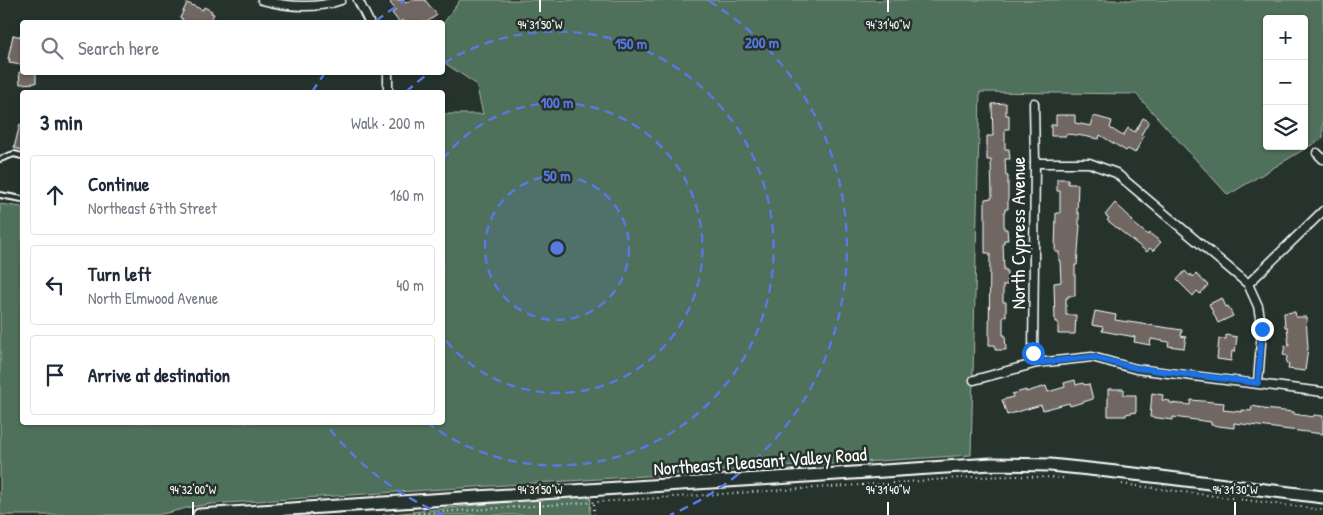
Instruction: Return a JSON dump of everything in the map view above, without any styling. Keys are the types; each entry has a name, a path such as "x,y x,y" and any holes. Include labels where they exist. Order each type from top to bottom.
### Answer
{"street":[{"path":"262,0 290,5 321,6 342,0"},
{"path":"358,0 368,20"},
{"path":"388,75 388,90"},
{"name":"North Cypress Avenue","path":"1034,103 1033,353 1037,363"},
{"path":"1035,163 1089,162 1116,173 1248,284 1258,306 1262,329 1258,383"},
{"path":"1248,284 1323,212"},
{"path":"974,380 1037,363 1092,357 1136,368 1323,392"},
{"name":"Northeast Pleasant Valley Road","path":"199,515 299,511 992,464 1050,465 1082,468 1323,497"}],"lane":[{"path":"0,158 14,154 20,156"},
{"path":"0,195 20,199"}],"path":[{"path":"393,515 973,477 1067,478"},
{"path":"1116,483 1323,510"},
{"path":"594,502 594,515"}],"green space":[{"path":"460,0 1323,0 1323,138 1308,147 1308,15 1263,15 1263,150 1303,150 1228,195 1136,94 980,92 971,455 211,504 158,515 0,515 0,204 20,207 20,425 445,425 445,114 483,114 476,84 445,63 445,21"},
{"path":"591,493 590,515 383,515"}],"building":[{"path":"394,0 403,0 406,3 410,0 425,0 437,15 430,20 397,20 392,13 396,10 390,3"},
{"path":"187,3 203,10 204,7 214,14 211,20 182,20 180,18"},
{"path":"13,35 20,37 20,65 9,63 10,59 8,59"},
{"path":"19,72 20,75 36,75 36,83 20,84"},
{"path":"1006,103 1006,115 1009,115 1009,129 1005,129 1005,149 1009,149 1010,159 1005,159 1006,176 1008,176 1008,209 1005,209 1004,212 1004,229 1007,229 1008,240 1004,240 1003,243 1004,270 1007,270 1007,285 1003,285 1003,302 1006,302 1006,316 1003,316 1003,335 1005,335 1006,350 995,350 995,345 989,345 990,253 985,253 985,199 992,198 991,160 987,160 987,136 993,136 992,104"},
{"path":"1056,115 1075,115 1075,123 1091,126 1094,116 1112,121 1110,128 1123,136 1128,128 1135,132 1143,118 1149,121 1141,135 1144,136 1135,153 1128,149 1126,151 1100,135 1099,139 1066,134 1066,136 1051,136 1051,125 1056,125"},
{"path":"20,124 20,150 14,148"},
{"path":"1057,179 1068,179 1068,184 1078,184 1077,213 1079,213 1080,225 1077,265 1075,265 1075,296 1068,296 1066,298 1066,315 1076,315 1075,334 1058,334 1058,322 1055,322 1054,283 1061,282 1059,252 1055,252 1056,213 1060,213 1060,191 1057,191"},
{"path":"1115,203 1130,217 1132,222 1148,235 1149,233 1161,242 1153,251 1150,248 1147,252 1107,220 1109,218 1105,215"},
{"path":"1185,271 1193,277 1196,274 1208,285 1200,294 1197,291 1193,296 1177,280"},
{"path":"1222,298 1233,316 1218,323 1209,304"},
{"path":"1095,311 1116,315 1115,320 1182,330 1181,336 1186,337 1184,348 1168,346 1169,342 1151,339 1150,345 1134,342 1135,337 1102,331 1103,327 1092,325"},
{"path":"1295,312 1296,317 1306,317 1308,348 1305,371 1288,369 1289,364 1286,364 1287,356 1283,355 1285,345 1289,346 1284,313"},
{"path":"1226,335 1237,337 1235,352 1232,351 1231,361 1217,359 1219,339 1226,339"},
{"path":"1075,380 1076,385 1089,384 1093,399 1070,406 1069,403 1043,410 1041,405 1007,415 1002,400 1013,397 1012,394 1046,386 1048,392 1065,387 1064,383"},
{"path":"1108,389 1124,389 1124,395 1136,395 1136,412 1126,414 1126,416 1108,416"},
{"path":"1152,393 1163,395 1162,400 1170,401 1170,403 1190,405 1191,400 1224,403 1223,410 1251,411 1252,406 1294,412 1294,414 1313,417 1314,415 1323,416 1323,434 1234,423 1234,428 1211,425 1211,422 1173,417 1173,420 1150,417"}],"route":[{"path":"1033,353 1037,363 1092,357 1136,368 1258,383 1262,329"}]}
